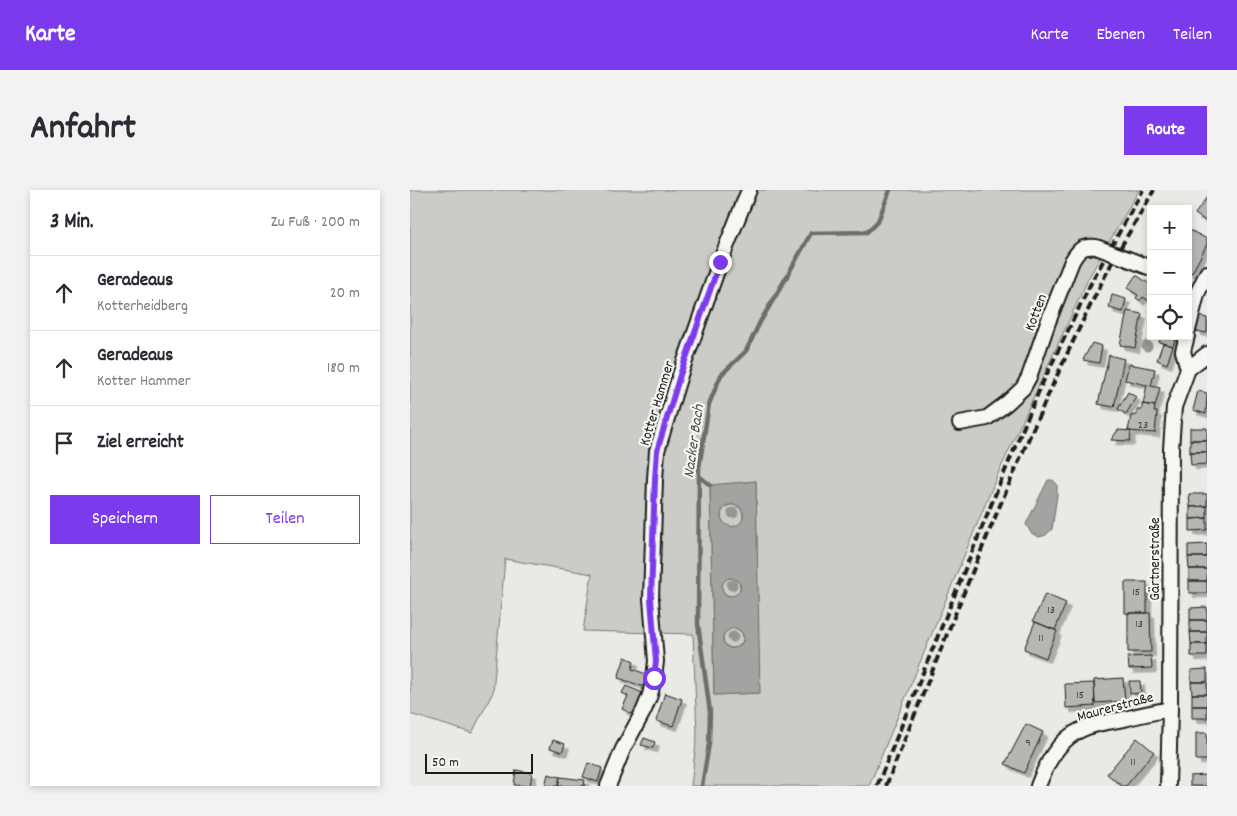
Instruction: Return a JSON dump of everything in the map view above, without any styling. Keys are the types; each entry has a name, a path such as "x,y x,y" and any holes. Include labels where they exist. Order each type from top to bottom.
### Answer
{"street":[{"name":"Kotter Hammer","path":"608,786 623,749 644,710 654,678 656,661 651,599 657,451 680,375 717,271 749,190"},
{"name":"Kotten","path":"960,423 987,418 1023,388 1029,377 1072,261 1082,249 1087,246 1096,247 1147,266"},
{"path":"1192,292 1207,273"},
{"name":"Gärtnerstraße","path":"1168,786 1171,449 1174,407 1188,369 1183,351 1186,340"},
{"path":"1188,369 1207,354"},
{"name":"Maurerstraße","path":"1038,786 1056,750 1074,734 1088,727 1170,709"}],"shaded area":[{"path":"410,190 1139,190 1089,277 997,476 869,786 691,786 697,735 693,634 583,631 592,574 505,559 493,692 472,733 410,714","holes":["756,481 759,693 714,695 710,486"]},
{"path":"1048,480 1053,480 1057,484 1052,529 1046,535 1039,537 1031,533 1026,524"},
{"path":"756,481 760,693 714,695 710,485","holes":["732,504 740,507 743,518 737,525 728,526 721,517 724,508","729,578 735,579 739,582 741,589 736,595 726,595 722,586","734,628 741,631 743,636 741,644 733,648 728,647 723,640 727,632"]},
{"path":"732,505 740,508 743,516 740,524 732,527 724,524 721,516 724,508"},
{"path":"727,578 735,578 740,583 738,594 727,596 722,591 722,583"},
{"path":"733,628 740,631 743,638 740,645 733,648 726,645 723,638 726,631"}],"building":[{"path":"1207,197 1207,222 1195,214"},
{"path":"1192,231 1207,239 1207,244 1192,273"},
{"path":"1136,275 1147,282 1147,300 1143,297 1140,301 1136,298 1138,295 1127,288"},
{"path":"1112,295 1126,299 1123,312 1109,308"},
{"path":"1127,311 1142,314 1135,348 1120,345"},
{"path":"1199,316 1207,318 1207,333 1196,331"},
{"path":"1160,340 1175,340 1173,346 1159,342"},
{"path":"1092,343 1102,346 1099,363 1083,360"},
{"path":"1163,343 1173,346 1167,364 1157,360"},
{"path":"1109,355 1124,359 1114,407 1098,404"},
{"path":"1129,364 1155,369 1151,386 1125,380"},
{"path":"1147,385 1160,388 1155,406 1143,404"},
{"path":"1198,391 1207,393 1206,414 1193,410"},
{"path":"1128,392 1136,397 1126,414 1118,409"},
{"path":"1142,404 1155,406 1154,412 1157,412 1155,433 1128,431 1131,416 1137,415 1137,410 1142,410"},
{"path":"1190,428 1207,428 1207,440 1190,440"},
{"path":"1118,430 1131,431 1130,441 1111,440"},
{"path":"1190,440 1207,440 1207,452 1190,452"},
{"path":"1190,452 1207,452 1207,464 1191,465"},
{"path":"1189,494 1207,494 1207,506 1190,507"},
{"path":"1207,506 1207,518 1190,519 1190,507"},
{"path":"1207,518 1207,530 1190,531 1190,519"},
{"path":"1207,544 1207,557 1188,557 1188,545"},
{"path":"1188,557 1207,557 1207,569 1189,569"},
{"path":"1189,569 1207,569 1207,581 1189,581"},
{"path":"1189,581 1207,581 1207,593 1189,593"},
{"path":"1125,582 1147,582 1147,613 1125,613"},
{"path":"1045,594 1066,603 1055,630 1033,621"},
{"path":"1207,607 1207,620 1190,620 1190,608"},
{"path":"1128,613 1150,613 1151,652 1128,652"},
{"path":"1190,620 1207,620 1207,632 1190,632"},
{"path":"1035,622 1057,631 1046,658 1024,649"},
{"path":"1190,632 1207,632 1207,644 1191,644"},
{"path":"1191,644 1207,644 1207,656 1191,656"},
{"path":"1151,656 1152,668 1129,669 1128,657"},
{"path":"625,657 634,661 632,669 649,675 645,687 618,678"},
{"path":"1207,669 1207,682 1191,682 1191,670"},
{"path":"1123,678 1125,701 1095,703 1094,680"},
{"path":"1129,681 1140,681 1141,693 1130,694"},
{"path":"1191,682 1207,682 1207,694 1192,694"},
{"path":"1094,683 1095,706 1066,708 1065,684"},
{"path":"626,686 643,693 634,715 622,709 628,696 622,693"},
{"path":"665,693 682,699 673,726 656,721"},
{"path":"1192,694 1207,694 1207,706 1192,706"},
{"path":"1192,706 1207,706 1207,718 1192,718"},
{"path":"1026,724 1043,732 1024,773 1005,764"},
{"path":"1196,733 1207,733 1207,760 1196,760"},
{"path":"644,738 655,742 653,748 641,745"},
{"path":"1137,738 1154,752 1126,786 1122,786 1107,774"},
{"path":"553,740 565,744 562,752 550,748"},
{"path":"588,763 602,768 598,782 583,777"},
{"path":"516,770 532,773 530,786 514,785"},
{"path":"548,774 560,777 558,786 545,786"},
{"path":"1207,775 1207,786 1190,786 1190,776"},
{"path":"560,777 585,780 584,786 558,786"}],"waterway":[{"name":"Nacker Bach","path":"702,786 709,744 710,712 698,624 699,468 709,404 721,375 746,351 760,322 811,233 867,232 878,221 890,190"},
{"path":"699,476 710,485"}],"railway":[{"path":"877,786 1041,386 1093,279 1143,190"},
{"path":"886,786 988,534 1042,409 1106,274 1154,190"}],"route":[{"path":"654,678 656,661 651,599 657,451 680,375 720,262"}]}
